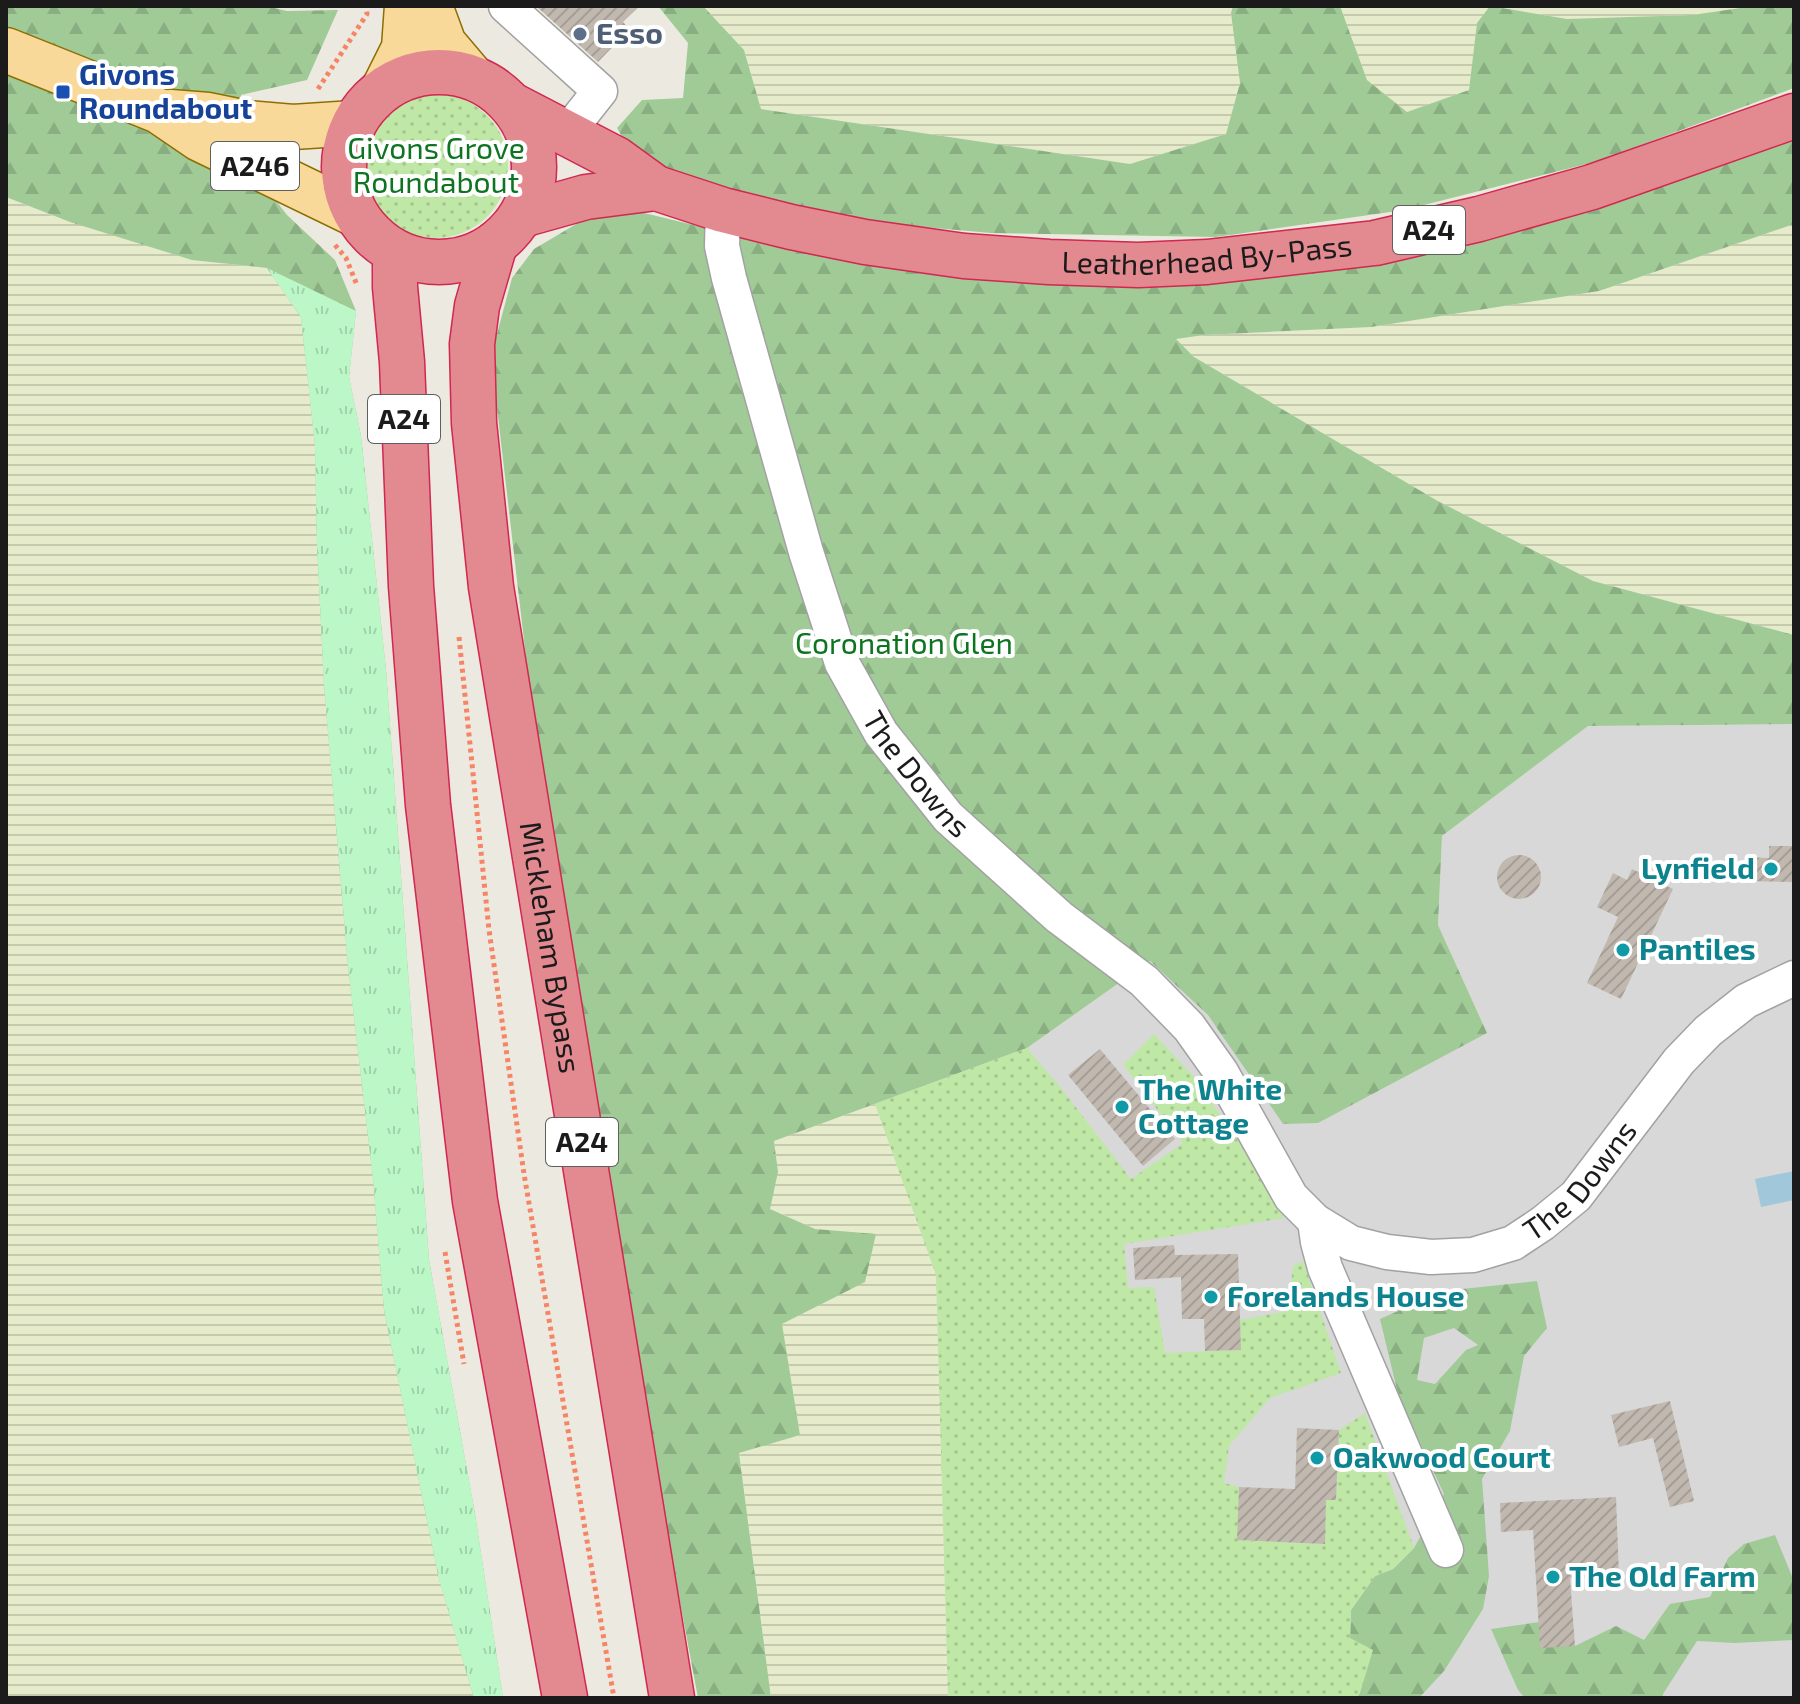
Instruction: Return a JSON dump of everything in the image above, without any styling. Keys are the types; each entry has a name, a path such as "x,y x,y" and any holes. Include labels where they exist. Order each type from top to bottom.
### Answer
{"highway":[{"path":"442,71 472,77 514,106 528,131 533,152 533,184 508,230 472,257 446,262 420,261 395,252 372,236 355,214 344,184 344,152 354,123 367,103 384,88 411,75 442,71"},
{"name":"Leatherhead By-Pass","path":"514,106 616,159 656,188 723,210 865,242 964,256 1138,265 1207,262 1375,243 1479,219 1592,187 1794,116"},
{"name":"Leatherhead By-Pass","path":"508,230 586,197 656,188"},
{"name":"Mickleham Bypass","path":"508,230 477,306 472,344 474,423 491,587 672,1698"},
{"name":"A24","path":"395,252 411,586 428,805 475,1201 565,1698"}],"main road":[{"path":"384,88 404,48 407,6"},
{"path":"430,6 444,44 472,77"},
{"name":"A246","path":"6,50 159,111 200,139 355,214"},
{"name":"A246","path":"159,111 293,127 354,123"}],"street":[{"path":"506,6 600,91 566,134"},
{"name":"The Downs","path":"723,210 722,246 729,278 806,552 842,663 881,733 948,817 1059,917 1144,981 1189,1027 1221,1072 1291,1197 1315,1221 1351,1243 1387,1252 1431,1257 1473,1255 1513,1243 1576,1196 1679,1061 1708,1031 1746,1001 1794,978"},
{"path":"1315,1221 1325,1268 1446,1550"}],"path":[{"path":"459,633 489,930 524,1174 614,1698"}],"shaded area":[{"path":"1794,724 1794,1698 948,1698 936,1275 875,1104 1027,1048 1150,961 1209,1015 1283,1124 1487,1033 1438,925 1442,836 1588,726"}],"green space":[{"path":"6,6 266,6 287,11 338,10 307,80 241,95 250,167 287,215 335,260 356,311 349,377 361,436 386,670 429,1260 475,1514 503,1698 474,1698 439,1579 384,1310 373,1178 348,966 324,685 315,446 301,317 267,268 192,260 70,222 6,197"},
{"path":"658,6 703,6 744,50 761,109 1130,164 1226,134 1240,83 1231,13 1233,6 1340,6 1367,80 1407,112 1469,90 1477,23 1490,6 1567,19 1692,15 1754,6 1794,6 1794,88 1595,162 1404,210 1216,237 991,233 820,218 703,190 629,149 617,128 642,100 683,98 688,43"},
{"path":"703,6 1233,6 1231,13 1240,83 1226,134 1130,164 761,109 744,50"},
{"path":"1340,6 1490,6 1477,24 1469,90 1407,112 1367,80"},
{"path":"1490,6 1754,6 1692,15 1567,19"},
{"name":"Givons Grove Roundabout","path":"436,94 463,100 487,115 502,139 508,166 502,193 487,217 463,232 436,238 409,232 385,217 370,193 364,166 370,139 385,115 409,100"},
{"name":"Coronation Glen","path":"1794,138 1794,224 1599,291 1371,327 1176,339 1194,357 1436,500 1593,581 1794,635 1794,724 1588,726 1442,836 1438,925 1487,1033 1318,1123 1283,1124 1208,1015 1150,961 1027,1048 774,1141 778,1172 770,1209 815,1229 876,1234 865,1282 782,1324 800,1435 739,1453 771,1698 698,1698 543,804 491,356 512,278 534,249 583,220 640,212 835,259 989,273 1130,277"},
{"path":"6,197 53,216 192,260 267,268 301,317 315,446 324,685 348,966 373,1178 384,1309 439,1579 474,1698 6,1698"},
{"path":"1794,224 1794,635 1593,581 1436,500 1194,357 1175,339 1371,327 1599,291"},
{"path":"267,268 356,311 349,377 361,436 386,670 429,1260 475,1514 503,1698 474,1698 439,1579 384,1310 373,1178 348,966 324,685 315,446 301,317"},
{"path":"1154,1034 1195,1078 1255,1166 1284,1218 1124,1244 1128,1288 1154,1287 1165,1353 1240,1350 1240,1320 1288,1311 1293,1266 1303,1261 1341,1373 1270,1398 1229,1446 1224,1483 1239,1487 1238,1540 1324,1544 1326,1500 1336,1500 1339,1430 1365,1413 1414,1548 1393,1569 1375,1576 1351,1610 1350,1638 1373,1650 1356,1698 948,1698 936,1275 875,1104 1027,1048 1131,1179 1183,1143 1123,1065"},
{"path":"875,1104 936,1275 948,1698 771,1698 739,1452 800,1435 782,1324 864,1282 876,1235 815,1229 769,1208 778,1172 774,1141"},
{"path":"1537,1281 1547,1328 1524,1356 1510,1431 1482,1479 1489,1576 1483,1609 1444,1671 1419,1698 1356,1698 1360,1693 1350,1639 1351,1610 1375,1576 1393,1569 1414,1548 1444,1494 1399,1398 1380,1319 1443,1291","holes":["1454,1328 1478,1345 1466,1350 1435,1384 1417,1380 1424,1338"]},
{"path":"1775,1535 1794,1581 1794,1640 1697,1641 1663,1698 1525,1698 1518,1690 1491,1629 1539,1622 1575,1646 1616,1626 1644,1640 1670,1604 1710,1597 1728,1558 1744,1544"}],"water":[{"path":"1794,1171 1794,1200 1761,1207 1755,1179"}],"building":[{"path":"536,6 640,6 623,22 630,29 598,62"},
{"name":"Lynfield","path":"1769,846 1794,846 1794,882 1748,881 1748,857 1769,858"},
{"path":"1519,855 1534,862 1541,877 1534,892 1519,899 1504,892 1497,877 1504,862"},
{"name":"Pantiles","path":"1632,869 1673,889 1621,999 1587,983 1618,917 1597,907 1613,873 1627,880"},
{"name":"The White Cottage","path":"1100,1049 1175,1139 1143,1166 1068,1075"},
{"name":"Forelands House","path":"1174,1245 1175,1255 1238,1254 1241,1350 1205,1351 1204,1319 1182,1319 1181,1277 1135,1280 1133,1248"},
{"path":"1670,1401 1694,1501 1670,1507 1653,1438 1619,1447 1611,1415"},
{"name":"Oakwood Court","path":"1297,1428 1339,1430 1336,1500 1326,1500 1325,1544 1237,1540 1239,1487 1295,1489"},
{"name":"The Old Farm","path":"1616,1497 1619,1576 1570,1578 1575,1646 1540,1648 1533,1530 1501,1532 1500,1503"}],"place":[{"name":"Esso","path":"580,34"},
{"name":"Givons Roundabout","path":"63,92"},
{"name":"Lynfield","path":"1771,869"},
{"name":"Pantiles","path":"1623,950"},
{"name":"The White Cottage","path":"1122,1107"},
{"name":"Forelands House","path":"1211,1297"},
{"name":"Oakwood Court","path":"1317,1458"},
{"name":"The Old Farm","path":"1553,1577"}]}
